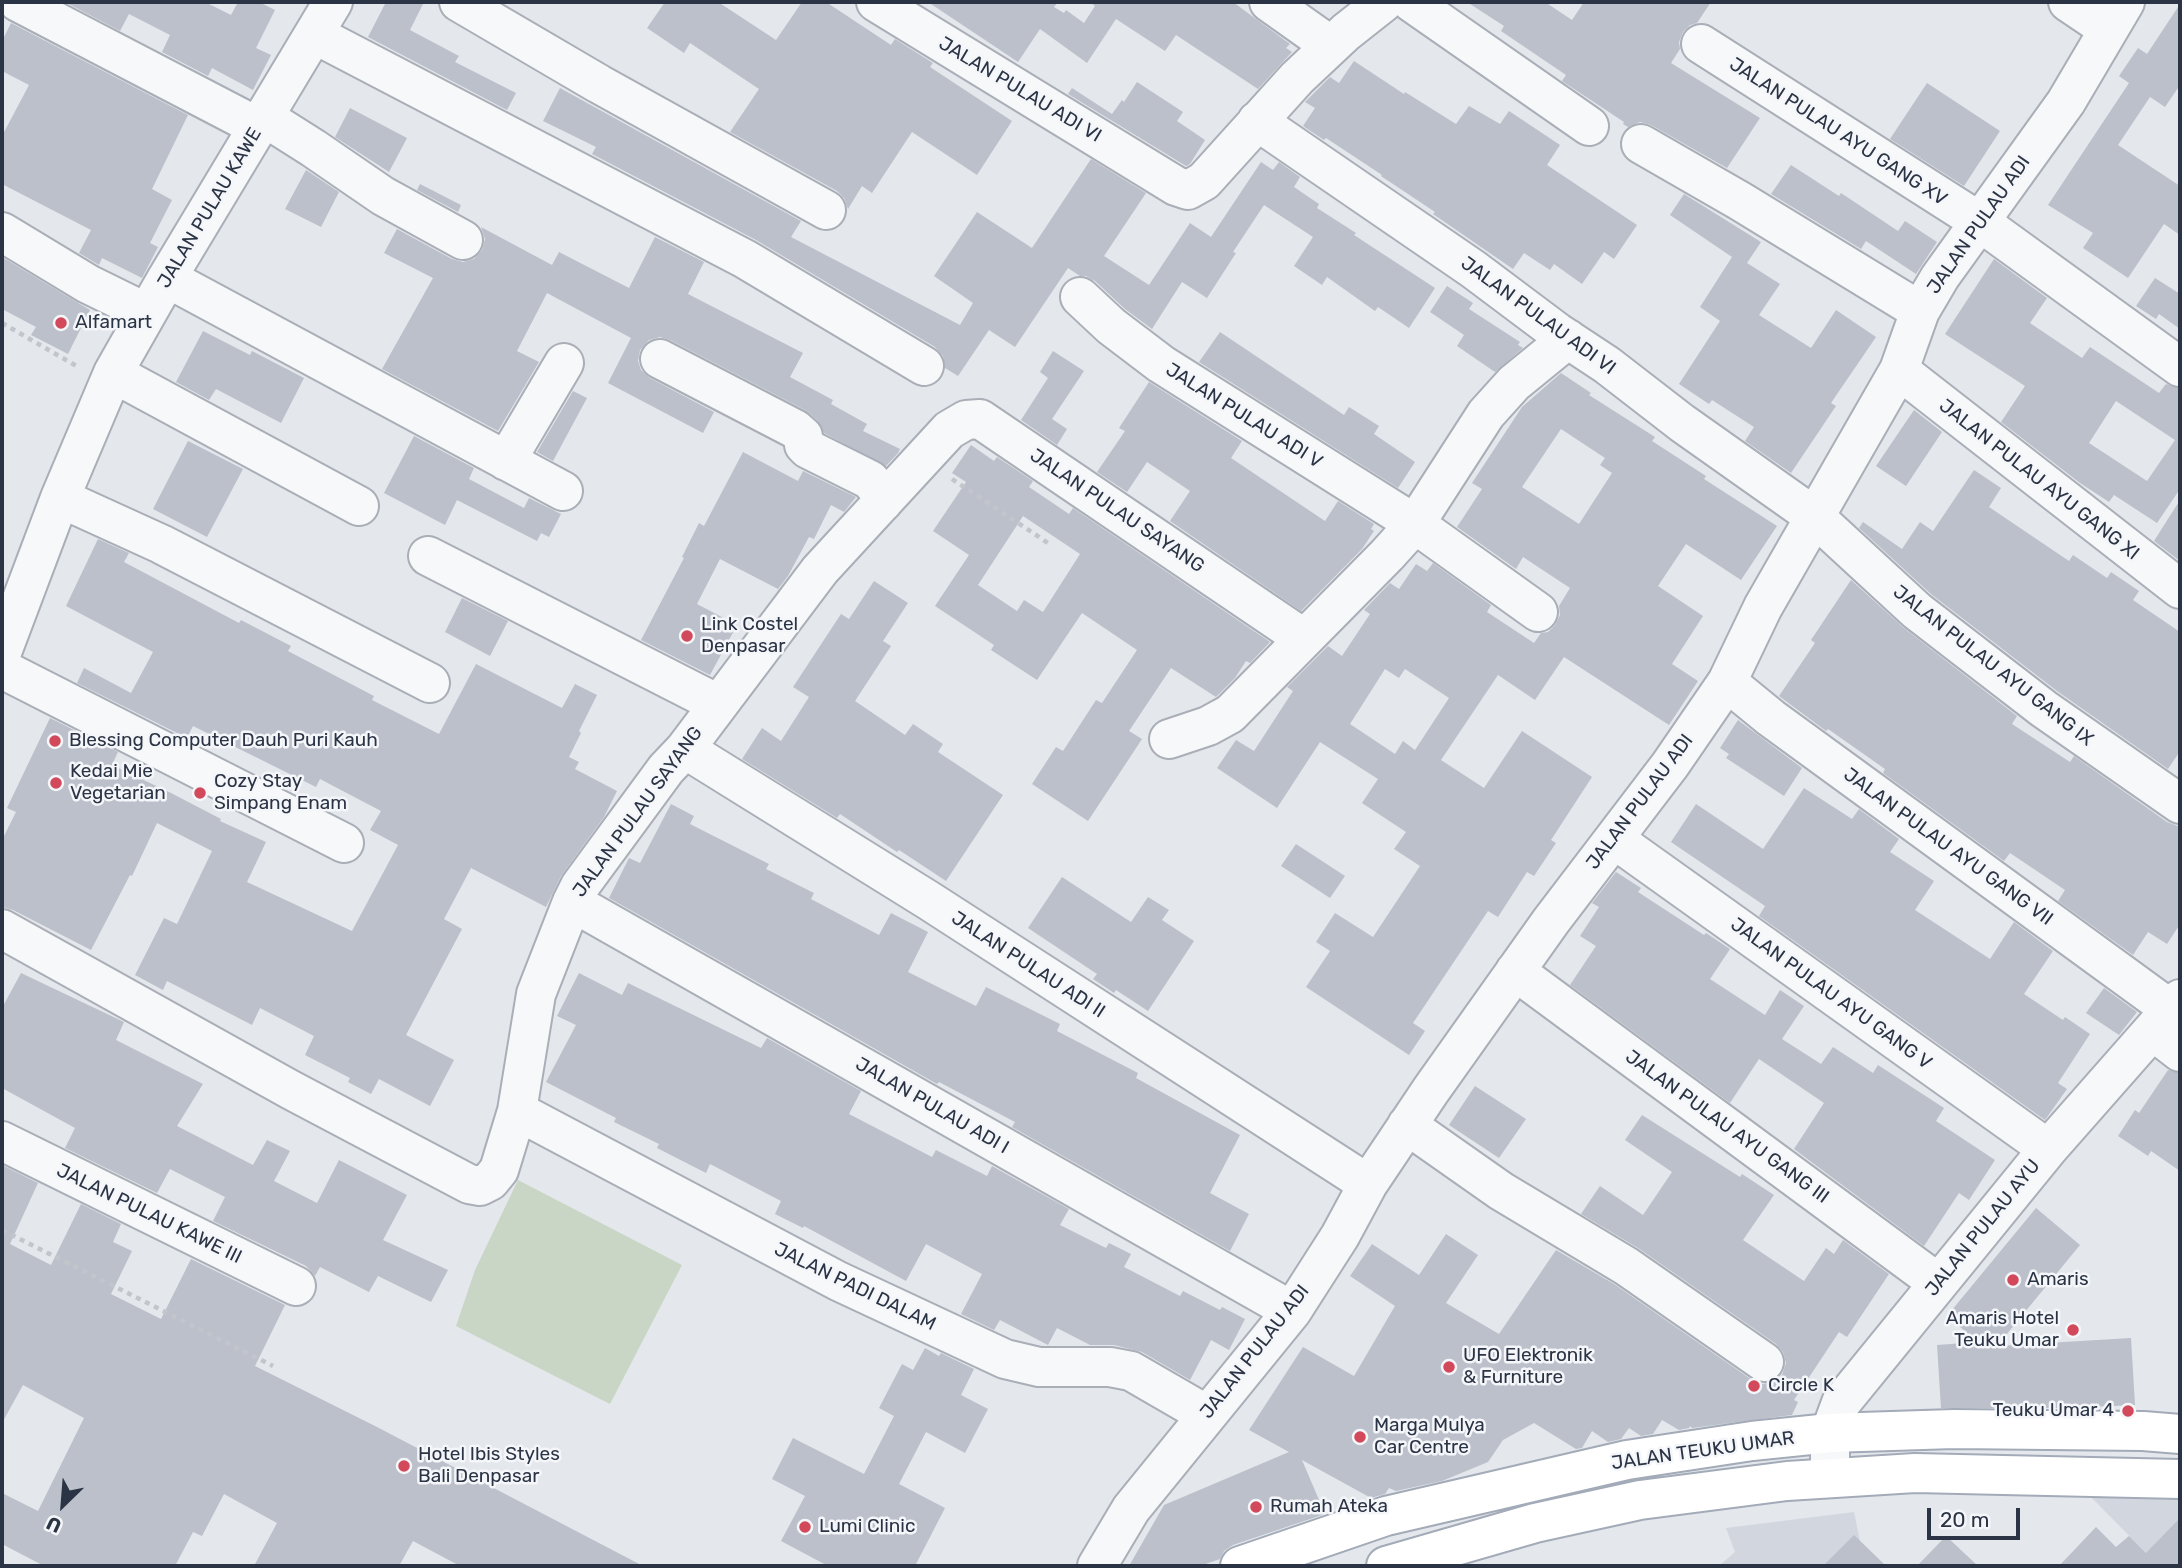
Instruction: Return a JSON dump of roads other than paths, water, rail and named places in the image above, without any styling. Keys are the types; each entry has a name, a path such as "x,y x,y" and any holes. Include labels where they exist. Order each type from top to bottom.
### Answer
{"main road":[{"name":"JALAN TEUKU UMAR","path":"1240,1566 1386,1516 1627,1460 1752,1441 1830,1433 1954,1429 2143,1431 2180,1434"},
{"name":"JALAN TEUKU UMAR","path":"1387,1566 1535,1522 1640,1500 1787,1481 1915,1473 2180,1479"}],"street":[{"path":"18,2 313,148 383,196 463,240"},
{"path":"459,2 826,210"},
{"name":"JALAN PULAU ADI VI","path":"876,2 1188,190 1204,181 1297,78 1384,2"},
{"path":"1269,2 1331,46"},
{"path":"1411,2 1589,126"},
{"path":"2068,2 2117,15"},
{"path":"324,11 924,366"},
{"name":"JALAN PULAU KAWE","path":"3,647 60,498 110,379 324,11"},
{"name":"JALAN PULAU ADI","path":"1097,1566 1131,1509 1292,1311 1340,1236 1368,1184 1407,1125 1550,921 1670,765 1727,682 1763,607 1899,370 1920,311 1940,277 2066,102 2117,15"},
{"name":"JALAN PULAU AYU GANG XV","path":"1701,44 1980,222 2180,367"},
{"name":"JALAN PULAU ADI VI","path":"1257,121 1473,269 1815,517"},
{"path":"1641,144 1920,311"},
{"path":"2,232 88,284 147,313"},
{"path":"167,278 563,491"},
{"name":"JALAN PULAU ADI V","path":"1080,297 1111,326 1161,363 1415,524 1538,612"},
{"path":"1169,738 1208,726 1230,714 1415,524 1486,414 1514,383 1568,339"},
{"path":"660,359 795,429 803,436 804,445 808,449 870,480 880,492 883,502"},
{"path":"506,461 564,363"},
{"name":"JALAN PULAU AYU GANG XI","path":"1899,370 2180,589"},
{"path":"110,379 359,506"},
{"name":"JALAN PULAU SAYANG","path":"2,929 291,1090 469,1184 480,1186 490,1181 499,1170 517,1111 536,994 580,886 666,769 685,749 820,570 949,430 966,419 981,419 1303,638"},
{"path":"60,498 161,544 430,683"},
{"name":"JALAN PULAU AYU GANG IX","path":"1815,517 1928,620 2044,709 2180,804"},
{"path":"428,556 718,704"},
{"path":"3,647 344,843"},
{"name":"JALAN PULAU AYU GANG VII","path":"1727,682 2171,1023"},
{"name":"JALAN PULAU ADI II","path":"685,749 928,900 1368,1184"},
{"name":"JALAN PULAU AYU GANG V","path":"1614,839 2048,1149"},
{"name":"JALAN PULAU ADI I","path":"572,902 1292,1311"},
{"name":"JALAN PULAU AYU GANG III","path":"1515,971 1938,1283"},
{"name":"JALAN PULAU AYU","path":"1830,1478 1830,1433 1841,1404 2048,1149 2171,1023"},
{"name":"JALAN PADI DALAM","path":"517,1111 838,1281 1005,1359 1039,1367 1110,1367 1131,1371 1207,1415"},
{"path":"1407,1125 1501,1191 1626,1266 1764,1362"},
{"name":"JALAN PULAU KAWE III","path":"2,1142 296,1286"}],"place":[{"name":"Alfamart","path":"61,323"},
{"name":"Link Costel Denpasar","path":"687,636"},
{"name":"Blessing Computer Dauh Puri Kauh","path":"55,741"},
{"name":"Kedai Mie Vegetarian","path":"56,783"},
{"name":"Cozy Stay Simpang Enam","path":"200,793"},
{"name":"Amaris","path":"2013,1280"},
{"name":"Amaris Hotel Teuku Umar","path":"2073,1330"},
{"name":"UFO Elektronik & Furniture","path":"1449,1367"},
{"name":"Circle K","path":"1754,1386"},
{"name":"Teuku Umar 4","path":"2128,1411"},
{"name":"Marga Mulya Car Centre","path":"1360,1437"},
{"name":"Hotel Ibis Styles Bali Denpasar","path":"404,1466"},
{"name":"Rumah Ateka","path":"1256,1507"},
{"name":"Lumi Clinic","path":"805,1527"}]}
